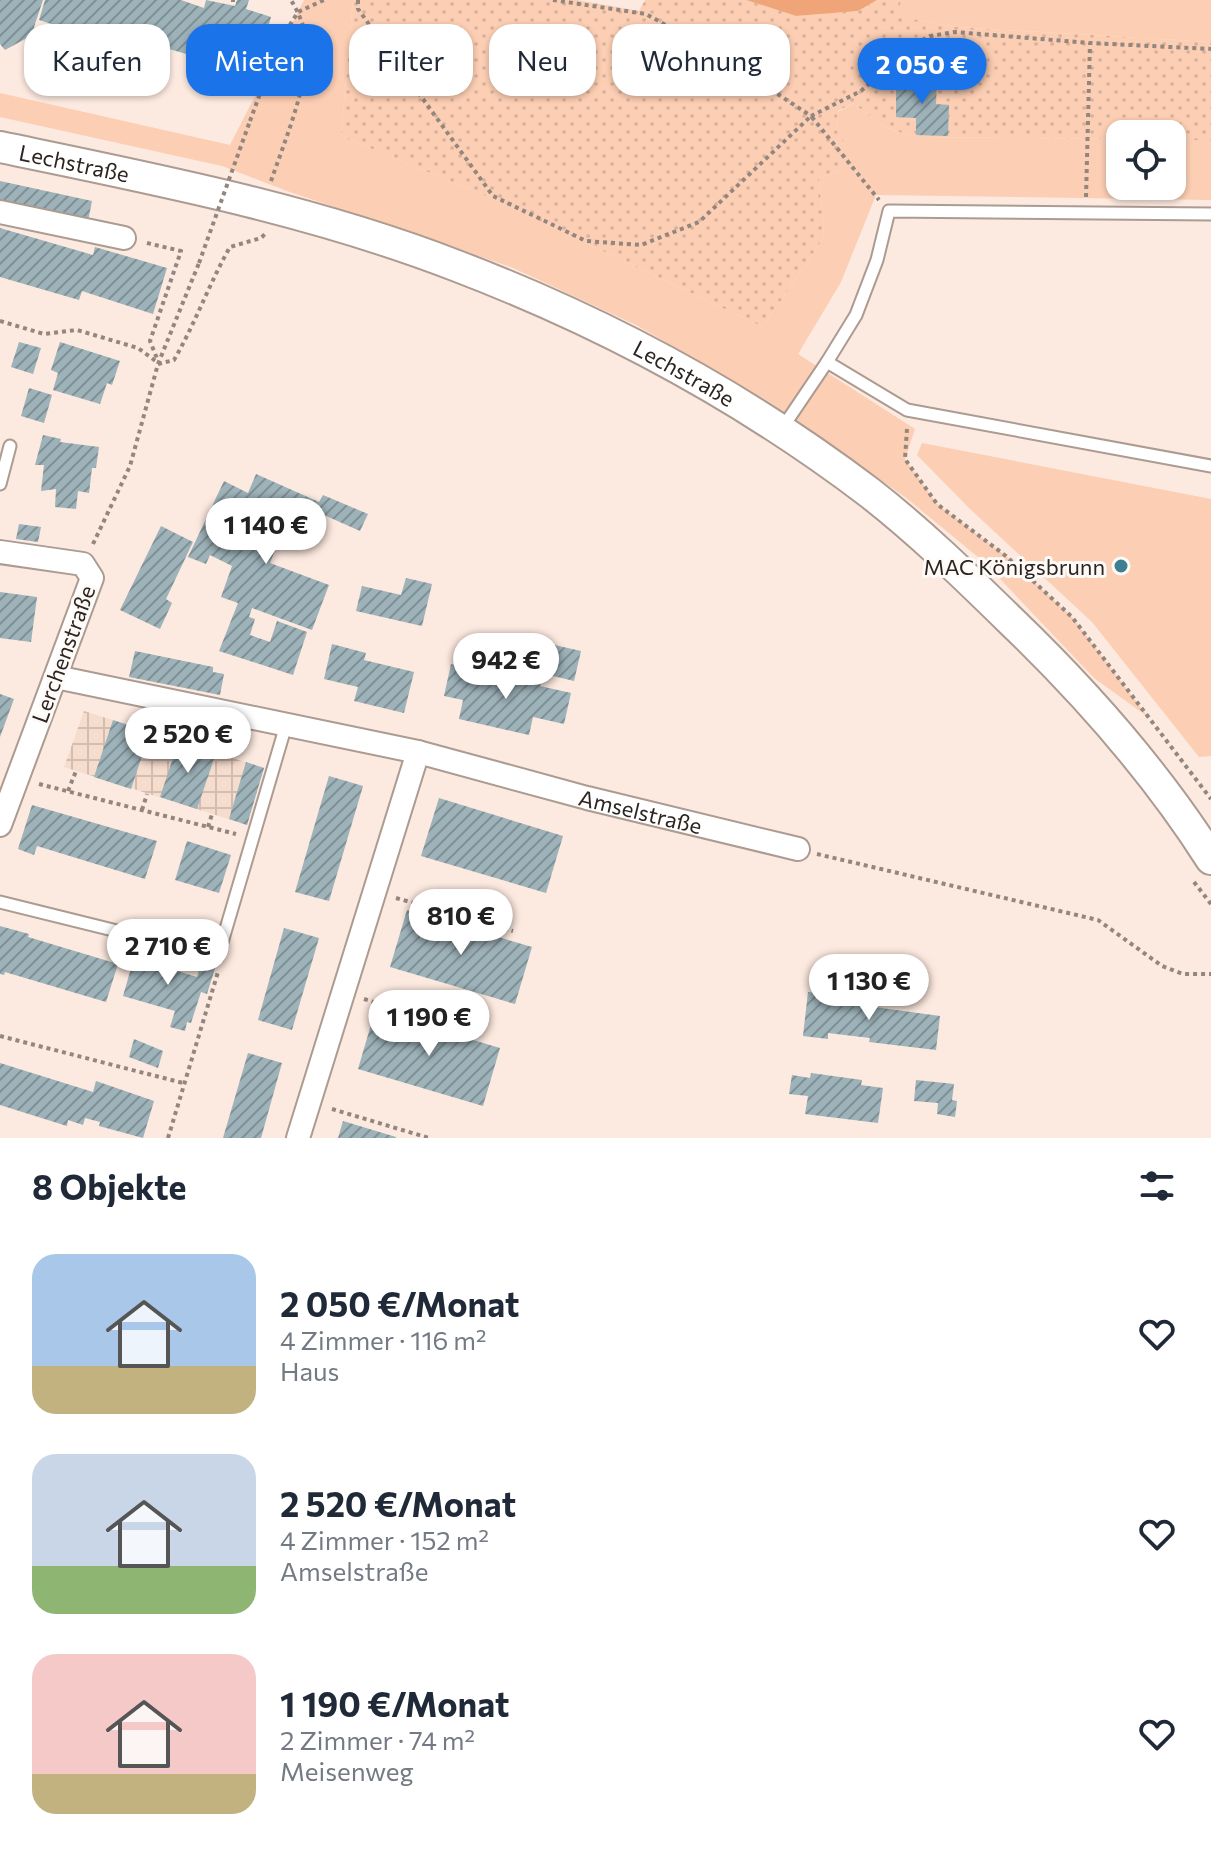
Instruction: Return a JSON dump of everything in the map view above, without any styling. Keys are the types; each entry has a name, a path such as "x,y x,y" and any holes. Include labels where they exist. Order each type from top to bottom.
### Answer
{"main road":[{"name":"Lechstraße","path":"0,147 281,210 454,264 580,317 681,370 780,431 870,493 931,543 1065,674 1147,769 1200,867"}],"street":[{"path":"0,212 124,238"},
{"name":"Lerchenstraße","path":"0,552 83,564 92,578 0,825"},
{"name":"Amselstraße","path":"56,677 418,752 587,798 798,849"},
{"path":"298,1138 418,752"}],"lane":[{"path":"780,431 856,315 877,260 889,211 1211,214"},
{"path":"827,362 907,410 1211,466"},
{"path":"0,484 10,446"},
{"path":"0,902 218,956 286,725"}],"path":[{"path":"270,183 298,104 307,46 298,12 291,0"},
{"path":"83,564 130,466 158,364 199,263 278,44 298,12 324,0"},
{"path":"358,0 358,9 493,196 586,241 641,245 699,222 811,116 861,91 911,46 930,36 955,32 1211,49"},
{"path":"553,0 646,14 709,49 811,116 889,211"},
{"path":"1085,213 1090,43"},
{"path":"226,172 241,176"},
{"path":"158,364 174,360 230,247 261,238 268,230"},
{"path":"124,238 181,251 150,341 158,364"},
{"path":"0,321 44,334 77,330 138,348 158,364"},
{"path":"907,410 905,459 937,504 1006,556 1072,617 1211,799"},
{"path":"68,791 76,771"},
{"path":"16,778 254,839"},
{"path":"142,810 147,794"},
{"path":"208,827 212,814"},
{"path":"798,849 1098,920 1162,966 1183,974 1211,974"},
{"path":"1200,867 1211,904"},
{"path":"375,892 513,931"},
{"path":"168,1138 221,962 218,956"},
{"path":"344,993 480,1034"},
{"path":"0,1036 183,1083"},
{"path":"310,1102 429,1138"}],"shaded area":[{"path":"304,0 353,0 341,136 491,198 763,327 824,237 819,178 842,169 836,130 838,112 853,103 884,127 915,137 1106,139 1106,198 876,195 841,282 798,354 915,429 905,459 937,504 1006,556 1072,617 1148,717 1094,678 984,562 905,497 765,399 636,325 511,267 222,166 0,117 0,93 230,145 255,96 333,96 333,24 292,24"},
{"path":"353,0 577,0 639,11 645,0 746,0 796,16 858,11 877,0 902,0 895,16 956,27 1211,42 1211,140 1186,140 1186,120 1106,120 1106,139 915,137 884,127 853,103 838,111 836,130 856,160 819,178 824,237 763,327 491,198 341,136 349,45 349,96 473,96 473,24 351,24"},
{"path":"746,0 877,0 858,11 796,16"},
{"path":"902,0 1211,0 1211,42 956,27 894,16"},
{"path":"1186,140 1211,140 1211,200 1186,200"},
{"name":"MAC Königsbrunn","path":"922,443 1211,499 1211,756 1199,757 1092,622 970,509 917,455"},
{"path":"84,711 264,768 247,825 64,767"}],"building":[{"path":"0,0 43,0 35,24 24,24 24,40 5,50 0,44"},
{"path":"45,0 181,0 204,8 206,0 235,6 237,0 249,0 246,9 271,17 269,24 186,24 186,54 170,49 170,24 52,24 39,20"},
{"path":"896,79 937,79 936,104 949,105 948,136 916,135 916,118 896,117"},
{"path":"0,181 92,201 88,221 0,202"},
{"path":"0,228 93,255 95,247 167,268 153,314 82,291 79,300 0,277"},
{"path":"19,342 41,348 33,374 11,367"},
{"path":"60,342 120,361 112,385 107,383 100,404 53,390 58,373 51,370"},
{"path":"29,388 52,395 44,423 21,416"},
{"path":"43,435 61,439 60,442 99,447 89,493 78,491 76,509 55,507 56,489 41,491 44,465 35,465"},
{"path":"256,474 319,502 323,495 368,514 360,531 315,511 310,523 293,515 275,550 270,563 329,585 312,630 252,608 249,617 255,619 250,635 270,642 277,621 307,632 293,675 219,651 238,603 221,597 232,566 210,555 206,564 188,557 224,481 248,493"},
{"path":"19,524 41,527 38,542 16,539"},
{"path":"161,526 193,542 166,599 172,603 160,629 120,610"},
{"path":"406,578 432,584 422,626 356,611 362,586 401,595"},
{"path":"0,592 37,597 31,642 0,638"},
{"path":"332,644 366,653 364,660 414,672 404,713 354,701 358,687 324,679"},
{"path":"550,644 581,651 574,681 553,676 556,663 546,661"},
{"path":"135,651 213,667 213,672 224,674 220,695 129,677"},
{"path":"451,664 470,669 468,678 507,687 511,673 542,680 540,686 571,693 564,724 533,717 529,735 459,719 463,700 444,696"},
{"path":"0,694 14,699 0,737"},
{"path":"113,720 150,732 131,789 94,777"},
{"path":"179,740 216,753 197,809 160,797"},
{"path":"246,762 264,768 247,825 229,819"},
{"path":"329,776 363,786 329,901 295,892"},
{"path":"439,798 563,836 546,893 421,856"},
{"path":"32,805 157,841 145,879 37,846 34,855 18,849"},
{"path":"187,841 231,855 219,893 175,880"},
{"path":"407,910 532,947 515,1004 390,967"},
{"path":"0,926 118,964 106,1002 5,972 4,975 0,974"},
{"path":"284,928 319,938 292,1030 258,1020"},
{"path":"138,944 152,948 148,962 197,977 202,961 216,965 207,994 201,992 191,1023 187,1022 185,1031 170,1027 175,1011 123,996"},
{"path":"808,992 874,999 874,1007 940,1016 936,1050 869,1042 870,1038 828,1033 828,1039 803,1036"},
{"path":"375,1011 500,1048 483,1106 358,1069"},
{"path":"134,1039 163,1051 158,1068 129,1057"},
{"path":"248,1053 282,1063 261,1138 223,1138"},
{"path":"0,1063 93,1092 96,1081 154,1101 143,1138 99,1126 100,1122 85,1118 83,1125 68,1120 67,1126 0,1105"},
{"path":"811,1073 862,1080 861,1085 883,1088 878,1123 805,1114 808,1096 789,1094 792,1075 810,1078"},
{"path":"916,1080 954,1084 952,1100 957,1101 955,1117 937,1114 938,1103 914,1101"},
{"path":"343,1121 396,1137 396,1138 338,1138"}],"place":[{"name":"MAC Königsbrunn","path":"1121,566"}]}
